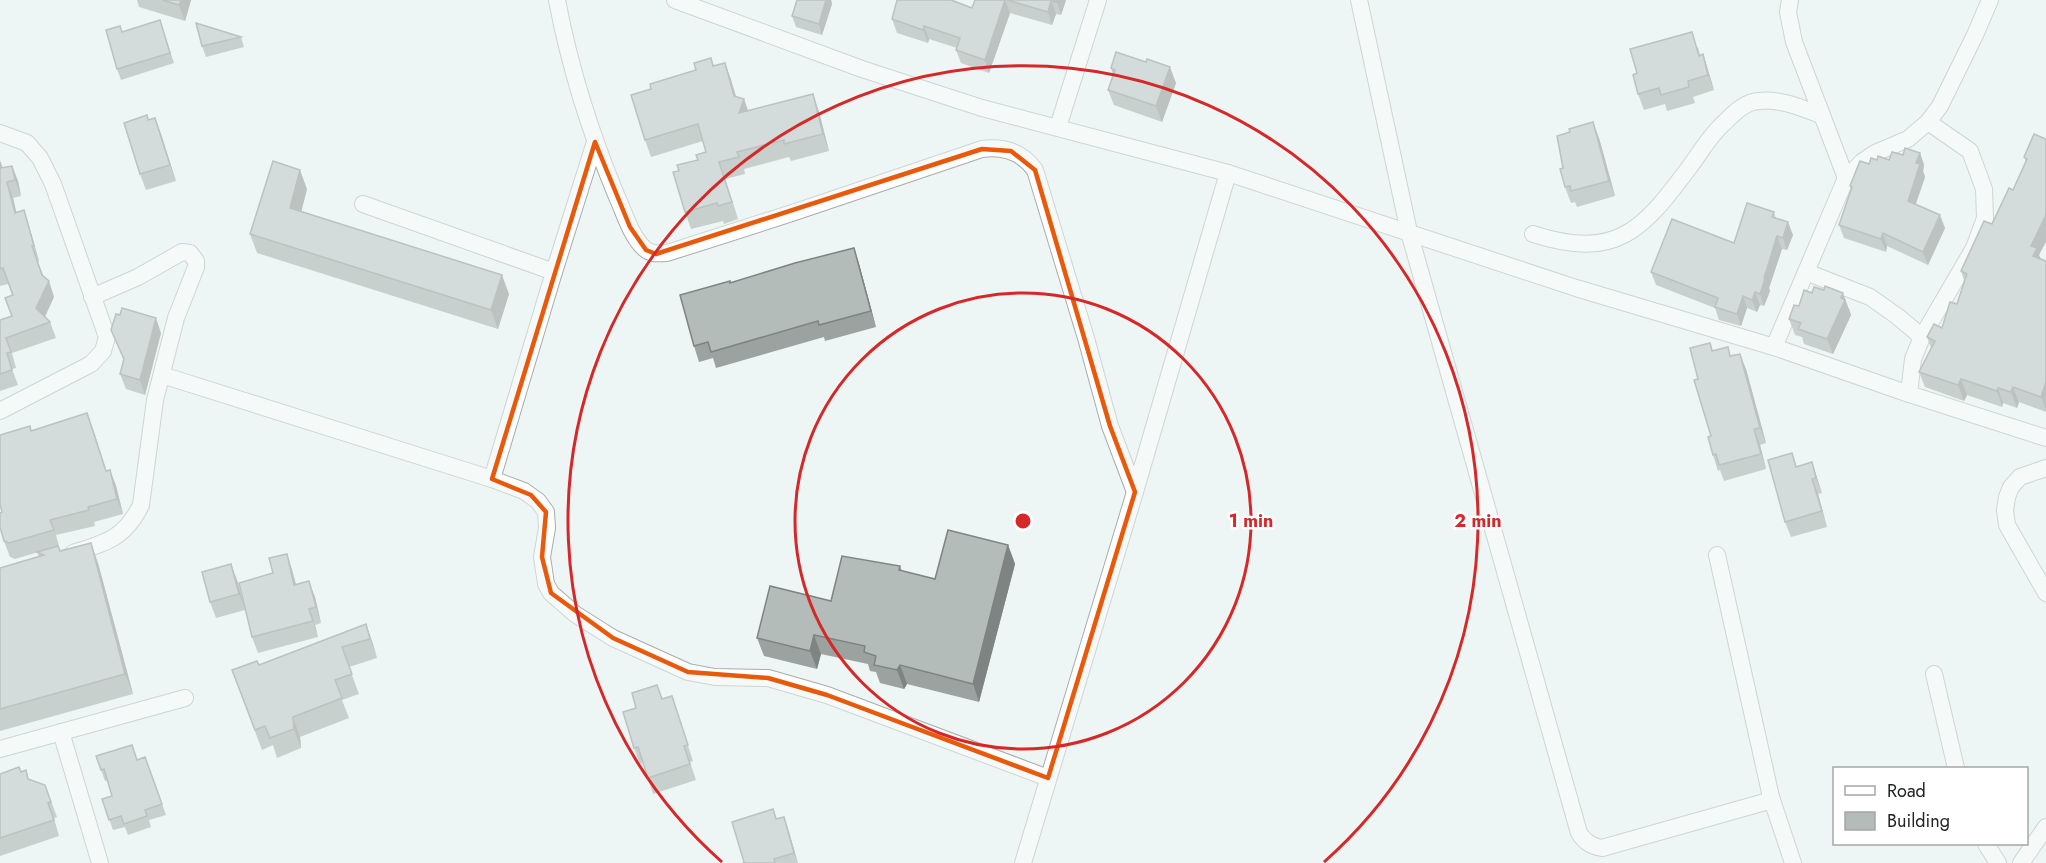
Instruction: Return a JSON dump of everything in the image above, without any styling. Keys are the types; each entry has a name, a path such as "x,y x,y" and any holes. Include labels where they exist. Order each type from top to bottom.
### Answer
{"street":[{"path":"557,0 582,105 595,142 630,228 646,250 656,254 667,253 789,214 982,149 997,147 1022,156 1035,170 1110,426 1135,492"},
{"path":"675,0 862,69 982,108 1228,173 1576,288 1774,347 2046,438"},
{"path":"1058,127 1098,0"},
{"path":"1359,0 1409,232 1578,833 1604,855 1772,800"},
{"path":"1790,0 1788,12 1794,42 1846,178"},
{"path":"1774,347 1846,178 1875,153 1908,139 1928,123 1940,106 1990,0"},
{"path":"1533,234 1554,241 1588,245 1620,238 1641,226 1716,130 1742,107 1760,100 1782,102 1822,115"},
{"path":"1909,394 1913,359 1922,337 1974,248 1985,218 1984,189 1970,151 1928,123"},
{"path":"0,133 27,143 40,158 53,184 107,338 103,351 91,364 0,411"},
{"path":"492,479 595,142"},
{"path":"1023,863 1228,173"},
{"path":"363,204 554,272"},
{"path":"52,559 105,543 118,535 135,516 141,505 155,400 177,318 196,267 194,255 182,252 138,277 92,297"},
{"path":"1806,272 1870,297 1922,337"},
{"path":"162,375 524,491 538,501 546,512 547,528 542,557 546,584 551,593 575,614 613,638 688,672 715,677 768,678 827,695 1048,778"},
{"path":"2046,468 2020,477 2011,487 2005,510 2007,525 2046,593"},
{"path":"1717,555 1772,800 1793,863"},
{"path":"1934,674 1956,767"},
{"path":"0,748 185,698"},
{"path":"61,732 100,863"},
{"path":"2021,863 2046,827"},
{"path":"1987,845 1998,863"}],"highlighted area":[{"path":"595,142 630,227 646,250 656,254 982,149 1011,151 1035,170 1110,426 1135,492 1048,778 827,695 768,678 688,672 613,638 551,593 542,557 546,512 531,495 492,479"}],"building":[{"path":"162,0 181,0 179,5"},
{"path":"797,0 826,0 819,24 792,16"},
{"path":"897,0 951,0 972,8 975,0 1005,0 985,60 956,50 960,38 924,26 923,30 892,19"},
{"path":"1007,0 1057,0 1057,2 1051,1 1048,12"},
{"path":"160,20 170,53 117,69 106,30 120,26 122,32"},
{"path":"196,23 241,37 202,46"},
{"path":"1692,32 1699,56 1703,54 1708,75 1688,81 1689,87 1661,95 1659,88 1638,94 1633,75 1637,73 1630,49"},
{"path":"1116,52 1170,67 1156,106 1108,90 1115,70 1111,68"},
{"path":"711,58 713,66 725,63 734,96 744,99 739,113 813,94 823,134 784,144 784,140 737,152 739,157 719,162 732,202 718,206 717,203 685,212 673,172 679,171 677,165 698,160 696,155 706,152 698,124 645,140 631,95 651,89 650,84 696,70 694,63"},
{"path":"147,115 148,120 155,118 170,165 140,174 124,123"},
{"path":"1593,122 1609,181 1571,191 1570,186 1565,187 1560,169 1563,168 1557,136 1570,132 1569,129"},
{"path":"2034,134 2046,139 2046,215 2031,246 2037,248 2033,256 2046,261 2046,382 2041,397 2013,387 2011,392 1998,388 1997,391 1961,379 1958,385 1919,372 1935,341 1927,337 1934,324 1942,328 1950,302 1957,304 1967,274 1961,271 1984,221 1992,224 2009,188 2013,190 2027,159 2024,157"},
{"path":"1905,148 1920,153 1916,163 1920,164 1908,201 1940,215 1923,252 1883,233 1881,239 1839,225 1860,161 1869,164 1871,158 1877,160 1878,156 1889,160 1892,152 1903,155"},
{"path":"273,161 300,170 290,208 502,275 491,310 250,234"},
{"path":"0,162 1,168 12,166 15,180 7,182 15,213 24,210 34,246 32,246 42,275 49,281 36,308 50,322 6,338 11,352 7,353 12,370 0,374 0,320 12,316 5,298 13,295 3,268 0,269"},
{"path":"1747,203 1774,212 1772,217 1788,222 1783,238 1777,236 1760,294 1755,292 1752,300 1743,296 1737,314 1715,307 1718,298 1651,272 1672,219 1734,243"},
{"path":"854,248 871,311 819,325 818,321 711,352 708,342 694,346 680,295"},
{"path":"1825,286 1843,293 1841,298 1845,300 1827,339 1798,329 1801,323 1789,319 1794,305 1799,306 1804,290 1812,293 1814,287 1824,290"},
{"path":"122,308 156,318 140,380 120,374 124,359 111,330 116,314 120,315"},
{"path":"1710,343 1712,351 1728,347 1730,356 1740,354 1760,428 1754,429 1761,454 1719,465 1716,454 1713,455 1708,437 1711,436 1694,380 1698,379 1690,348"},
{"path":"87,413 106,471 110,470 117,499 88,507 89,510 50,520 54,530 9,543 4,541 0,527 0,513 2,512 0,435 30,426 31,431"},
{"path":"1792,453 1796,467 1812,462 1816,478 1812,479 1822,511 1785,522 1768,460"},
{"path":"948,530 1008,545 973,684 900,665 897,670 874,665 876,656 864,652 865,646 814,635 810,651 757,638 770,586 831,601 842,556 900,566 899,570 935,579"},
{"path":"91,543 125,674 0,709 0,568 44,555 37,552 58,546 60,551"},
{"path":"287,554 294,585 309,581 316,607 309,609 313,621 252,637 239,583 273,573 269,558"},
{"path":"231,564 239,594 210,602 202,572"},
{"path":"366,624 370,639 342,647 352,674 335,680 342,698 293,717 294,729 270,738 265,726 255,730 232,670 257,661 259,665"},
{"path":"657,685 662,699 672,696 688,745 684,746 690,764 648,778 638,747 634,748 623,712 636,708 632,693"},
{"path":"132,745 137,760 145,757 162,804 145,810 147,816 124,824 121,816 109,820 102,799 112,796 104,769 101,770 96,756"},
{"path":"19,767 21,772 26,770 28,779 45,785 54,820 0,838 0,774"},
{"path":"773,809 776,819 784,817 794,853 774,859 775,863 743,863 732,822"}]}
